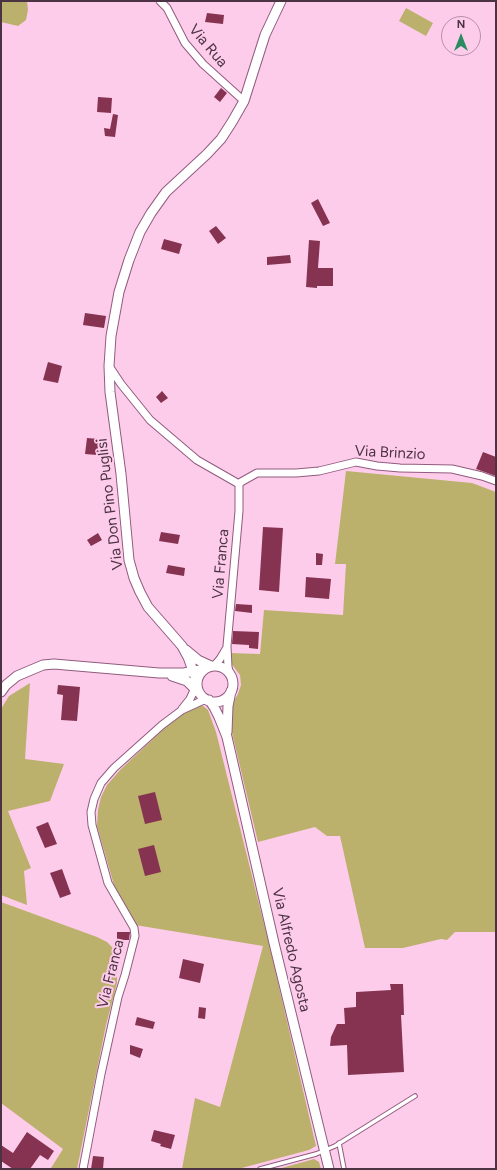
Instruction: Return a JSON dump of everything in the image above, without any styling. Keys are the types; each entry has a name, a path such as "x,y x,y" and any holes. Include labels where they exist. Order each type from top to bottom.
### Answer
{"street":[{"name":"Via Rua","path":"160,1 166,8 185,43 194,54 244,101"},
{"name":"Via Don Pino Puglisi","path":"182,646 148,607 134,578 129,560 121,474 110,392 109,366 111,336 118,292 140,232 166,192 207,154 221,139 232,122 244,101 266,36 281,1"},
{"path":"109,366 121,384 150,420 197,460 239,484"},
{"name":"Via Brinzio","path":"239,484 257,473 296,473 318,471 356,462 400,468 452,469 496,481"},
{"name":"Via Franca","path":"230,675 227,646 239,511 239,484"},
{"path":"182,646 198,660 210,667"},
{"path":"182,646 188,657 201,691"},
{"path":"182,710 201,691 201,672 220,659 227,646"},
{"path":"1,692 6,685 17,676 43,665 54,664 159,673 194,672 210,667 223,668 230,675 232,685 231,690 229,695 220,701 214,701 187,681 159,673"},
{"path":"187,681 190,699"},
{"name":"Via Alfredo Agosta","path":"227,738 227,715 231,690"},
{"path":"182,710 190,699 201,691"},
{"name":"Via Alfredo Agosta","path":"201,691 214,707 227,738 274,943 329,1169"},
{"name":"Via Franca","path":"83,1169 101,1074 118,998 126,975 135,936 134,928 108,883 92,825 91,812 94,799 101,783 114,768 162,725 182,710"}],"lane":[{"path":"260,1169 316,1154 335,1146 415,1096"},
{"path":"339,1143 344,1169"}],"shaded area":[{"path":"1,1 27,1 28,10 26,20 18,26 1,22"},
{"path":"406,8 433,23 426,36 399,21"},
{"path":"346,471 472,483 496,492 496,932 455,932 447,940 441,939 403,948 365,948 340,836 327,836 315,827 258,842 228,716 230,707 238,694 241,685 240,675 230,662 230,653 260,654 264,610 343,615 346,564 335,564"},
{"path":"30,683 25,759 64,764 50,801 8,811 31,868 24,871 27,905 1,895 1,709 9,696"},
{"path":"197,705 202,705 208,710 216,732 269,944 316,1146 309,1150 238,1169 182,1169 195,1098 220,1107 263,946 135,925 114,885 97,826 101,797 107,785 121,769 182,712"},
{"path":"1,902 97,937 107,942 114,949 117,959 117,983 106,1025 77,1169 51,1168 63,1149 1,1103"},
{"path":"314,1159 319,1162 321,1169 278,1169"}],"building":[{"path":"207,13 224,15 223,24 205,22"},
{"path":"221,88 227,93 220,102 214,97"},
{"path":"98,97 112,98 111,113 97,112"},
{"path":"113,114 118,115 115,137 105,136 104,128 110,129"},
{"path":"318,199 330,223 323,226 311,203"},
{"path":"216,226 226,238 218,244 209,231"},
{"path":"164,239 182,244 179,254 161,249"},
{"path":"309,240 320,241 318,268 333,268 333,286 317,286 317,288 306,287"},
{"path":"290,255 291,263 267,265 267,257"},
{"path":"85,313 106,316 104,328 83,325"},
{"path":"48,362 62,366 58,383 43,380"},
{"path":"162,391 168,398 161,403 156,397"},
{"path":"87,438 99,439 97,455 85,454"},
{"path":"483,452 496,457 496,476 476,469"},
{"path":"263,527 283,528 279,592 259,590"},
{"path":"161,532 180,535 178,544 159,541"},
{"path":"98,533 102,540 91,546 87,540"},
{"path":"316,553 323,554 322,565 316,565"},
{"path":"168,565 185,568 184,576 166,573"},
{"path":"306,577 331,579 329,599 305,597"},
{"path":"236,604 252,605 252,613 235,611"},
{"path":"233,631 259,632 258,649 249,648 249,645 232,644"},
{"path":"58,685 80,687 77,721 61,720 63,695 57,694"},
{"path":"155,792 162,820 145,824 138,796"},
{"path":"48,822 57,844 45,848 36,827"},
{"path":"154,845 161,872 145,876 138,849"},
{"path":"62,869 71,894 60,898 50,873"},
{"path":"117,932 130,932 129,940 117,940"},
{"path":"183,959 204,964 200,983 179,978"},
{"path":"390,984 403,984 404,1015 401,1015 404,1072 348,1075 347,1045 330,1046 331,1037 337,1024 345,1024 344,1008 356,1007 356,992 391,990"},
{"path":"199,1007 206,1008 205,1019 198,1018"},
{"path":"137,1017 155,1022 153,1029 135,1025"},
{"path":"130,1045 143,1049 140,1058 130,1054"},
{"path":"154,1130 175,1135 171,1149 160,1146 161,1144 151,1141"},
{"path":"27,1132 54,1151 48,1160 40,1155 30,1169 13,1169 1,1161 1,1145 13,1153"},
{"path":"93,1156 104,1157 103,1169 91,1169"}]}
